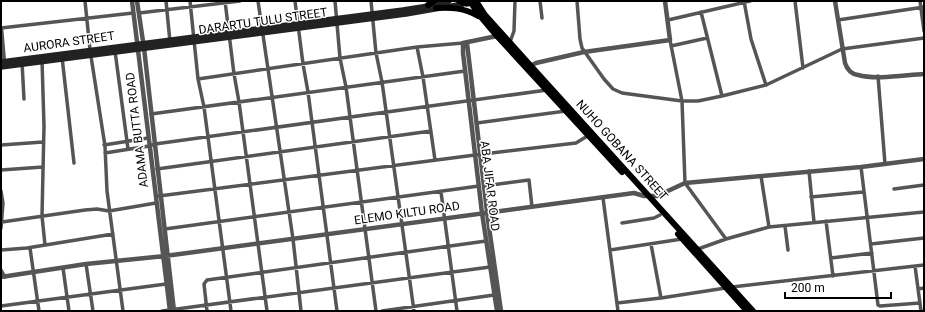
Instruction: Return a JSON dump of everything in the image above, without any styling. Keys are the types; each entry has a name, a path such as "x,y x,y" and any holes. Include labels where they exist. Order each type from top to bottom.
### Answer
{"main road":[{"path":"428,5 434,1"},
{"name":"DARARTU TULU STREET","path":"140,46 338,20 441,4 449,1"},
{"path":"436,8 459,8 482,14 480,1"},
{"name":"DARARTU TULU STREET","path":"372,15 436,8 461,2"},
{"path":"461,2 474,2"},
{"name":"NUHO GOBANA STREET","path":"474,2 497,36 508,44"},
{"name":"NUHO GOBANA STREET","path":"482,14 547,90 590,134"},
{"name":"AURORA STREET","path":"3,64 140,46"},
{"name":"NUHO GOBANA STREET","path":"528,67 647,196 729,288 753,311"},
{"name":"NUHO GOBANA STREET","path":"647,196 660,215 698,249 746,311"}],"street":[{"path":"85,1 105,153 109,211 124,311"},
{"name":"ADAMA BUTTA ROAD","path":"132,1 151,114 157,169 158,196 156,203 165,256"},
{"name":"ADAMA BUTTA ROAD","path":"137,1 148,138 165,229 165,256"},
{"path":"166,1 170,42"},
{"path":"190,1 198,79 204,106 224,248 231,311"},
{"path":"139,13 240,1"},
{"path":"258,1 293,239 295,268 301,311"},
{"path":"295,1 338,311"},
{"path":"335,1 338,20 340,58 346,87 376,311"},
{"path":"371,1 376,53 390,137 413,309"},
{"path":"508,44 514,32 515,1"},
{"path":"540,1 542,18"},
{"path":"577,1 581,44 584,52 613,89 622,93 682,101 698,101 766,85 842,49 924,38"},
{"path":"665,1 671,46 682,101 685,183 726,239"},
{"path":"668,20 750,1"},
{"path":"795,1 803,68"},
{"path":"835,1 842,49 847,68 851,72 857,75 878,76 924,74"},
{"path":"920,1 924,31"},
{"path":"225,2 228,34 247,156 267,311"},
{"path":"744,2 751,39 766,85"},
{"path":"838,20 922,8"},
{"path":"701,12 722,96"},
{"path":"3,64 1,28 133,13"},
{"path":"198,79 417,47 465,43 497,36"},
{"path":"671,46 708,38"},
{"path":"528,67 536,63 584,52 670,40"},
{"name":"ABA JIFAR ROAD","path":"465,43 465,71 477,123 478,155"},
{"name":"ABA JIFAR ROAD","path":"465,43 485,213 501,311"},
{"path":"417,47 423,76 435,160"},
{"path":"115,50 128,149"},
{"path":"62,57 74,163"},
{"path":"42,59 42,216 45,245"},
{"path":"22,62 24,99"},
{"path":"151,114 465,71"},
{"path":"878,76 885,164"},
{"path":"105,153 208,136 547,90"},
{"path":"477,123 566,111"},
{"path":"157,169 431,131"},
{"path":"158,196 576,143 590,134"},
{"path":"104,145 148,138"},
{"path":"1,145 43,142"},
{"path":"647,196 660,195 685,183 861,167 924,159"},
{"path":"1,170 43,167"},
{"path":"861,167 866,218 871,244 878,305 920,303"},
{"path":"809,171 814,222"},
{"path":"761,176 769,227"},
{"path":"165,229 529,180 532,207"},
{"path":"894,189 924,185"},
{"path":"1,191 3,203 1,228"},
{"path":"441,192 457,311"},
{"path":"811,197 863,192"},
{"name":"ELEMO KILTU ROAD","path":"3,277 116,260 165,256 259,244 634,193 647,196"},
{"path":"603,198 618,311"},
{"path":"2,222 97,209 109,211 156,203"},
{"path":"698,249 726,239 769,227 924,212"},
{"name":"ABA JIFAR ROAD","path":"485,213 486,241 497,311"},
{"path":"622,223 654,218 660,215"},
{"path":"826,221 833,276"},
{"path":"785,226 788,250"},
{"path":"1,250 30,248 113,234"},
{"path":"610,250 685,238"},
{"path":"871,244 924,238"},
{"path":"207,311 206,280 486,241"},
{"path":"651,244 662,298"},
{"path":"30,248 39,311"},
{"path":"831,258 872,253"},
{"path":"165,256 166,284 172,310"},
{"path":"165,256 172,310"},
{"path":"86,264 93,311"},
{"path":"617,303 924,265"},
{"path":"915,266 922,310"},
{"path":"162,311 490,267"},
{"path":"63,268 69,311"},
{"path":"1,270 3,277"},
{"path":"1,306 166,284"},
{"path":"918,289 924,288"},
{"path":"382,311 413,309 494,295"}]}
